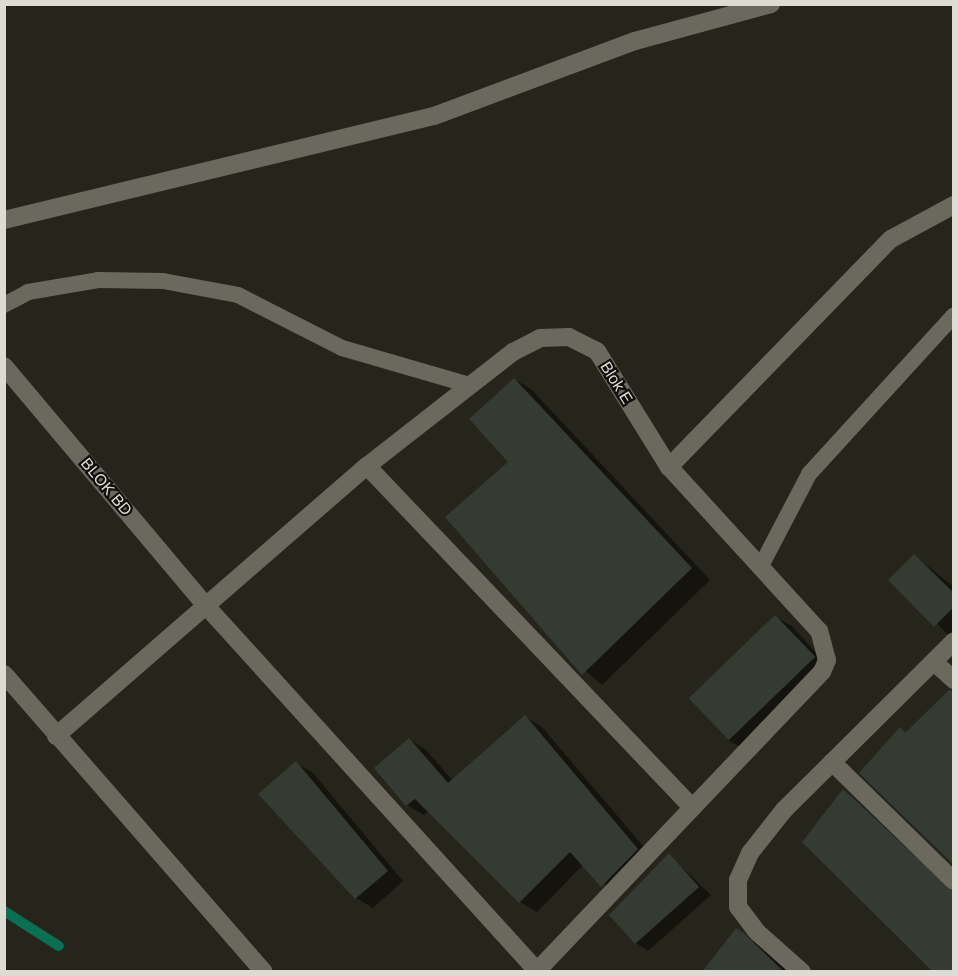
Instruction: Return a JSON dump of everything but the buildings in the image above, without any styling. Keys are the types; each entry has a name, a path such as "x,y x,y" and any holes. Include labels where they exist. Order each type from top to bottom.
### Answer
{"street":[{"path":"4,220 434,116 635,41 771,4"},
{"path":"669,467 891,239 954,205"},
{"name":"Blok E","path":"56,736 208,608 368,466 466,384 540,338 569,337 597,351 669,467 762,564 819,631 827,660 822,672 693,808"},
{"name":"BLOK BD","path":"4,366 208,608 536,971"},
{"path":"368,466 693,808 536,971"},
{"path":"802,972 757,932 738,907 738,880 750,853 784,810 954,641"},
{"path":"934,662 954,680"},
{"path":"4,674 264,972"},
{"path":"832,762 954,881"}],"lane":[{"path":"4,305 28,292 98,280 163,281 238,295 342,348 466,384"},
{"path":"762,564 809,474 954,315"}],"waterway":[{"path":"4,911 59,946"}]}
